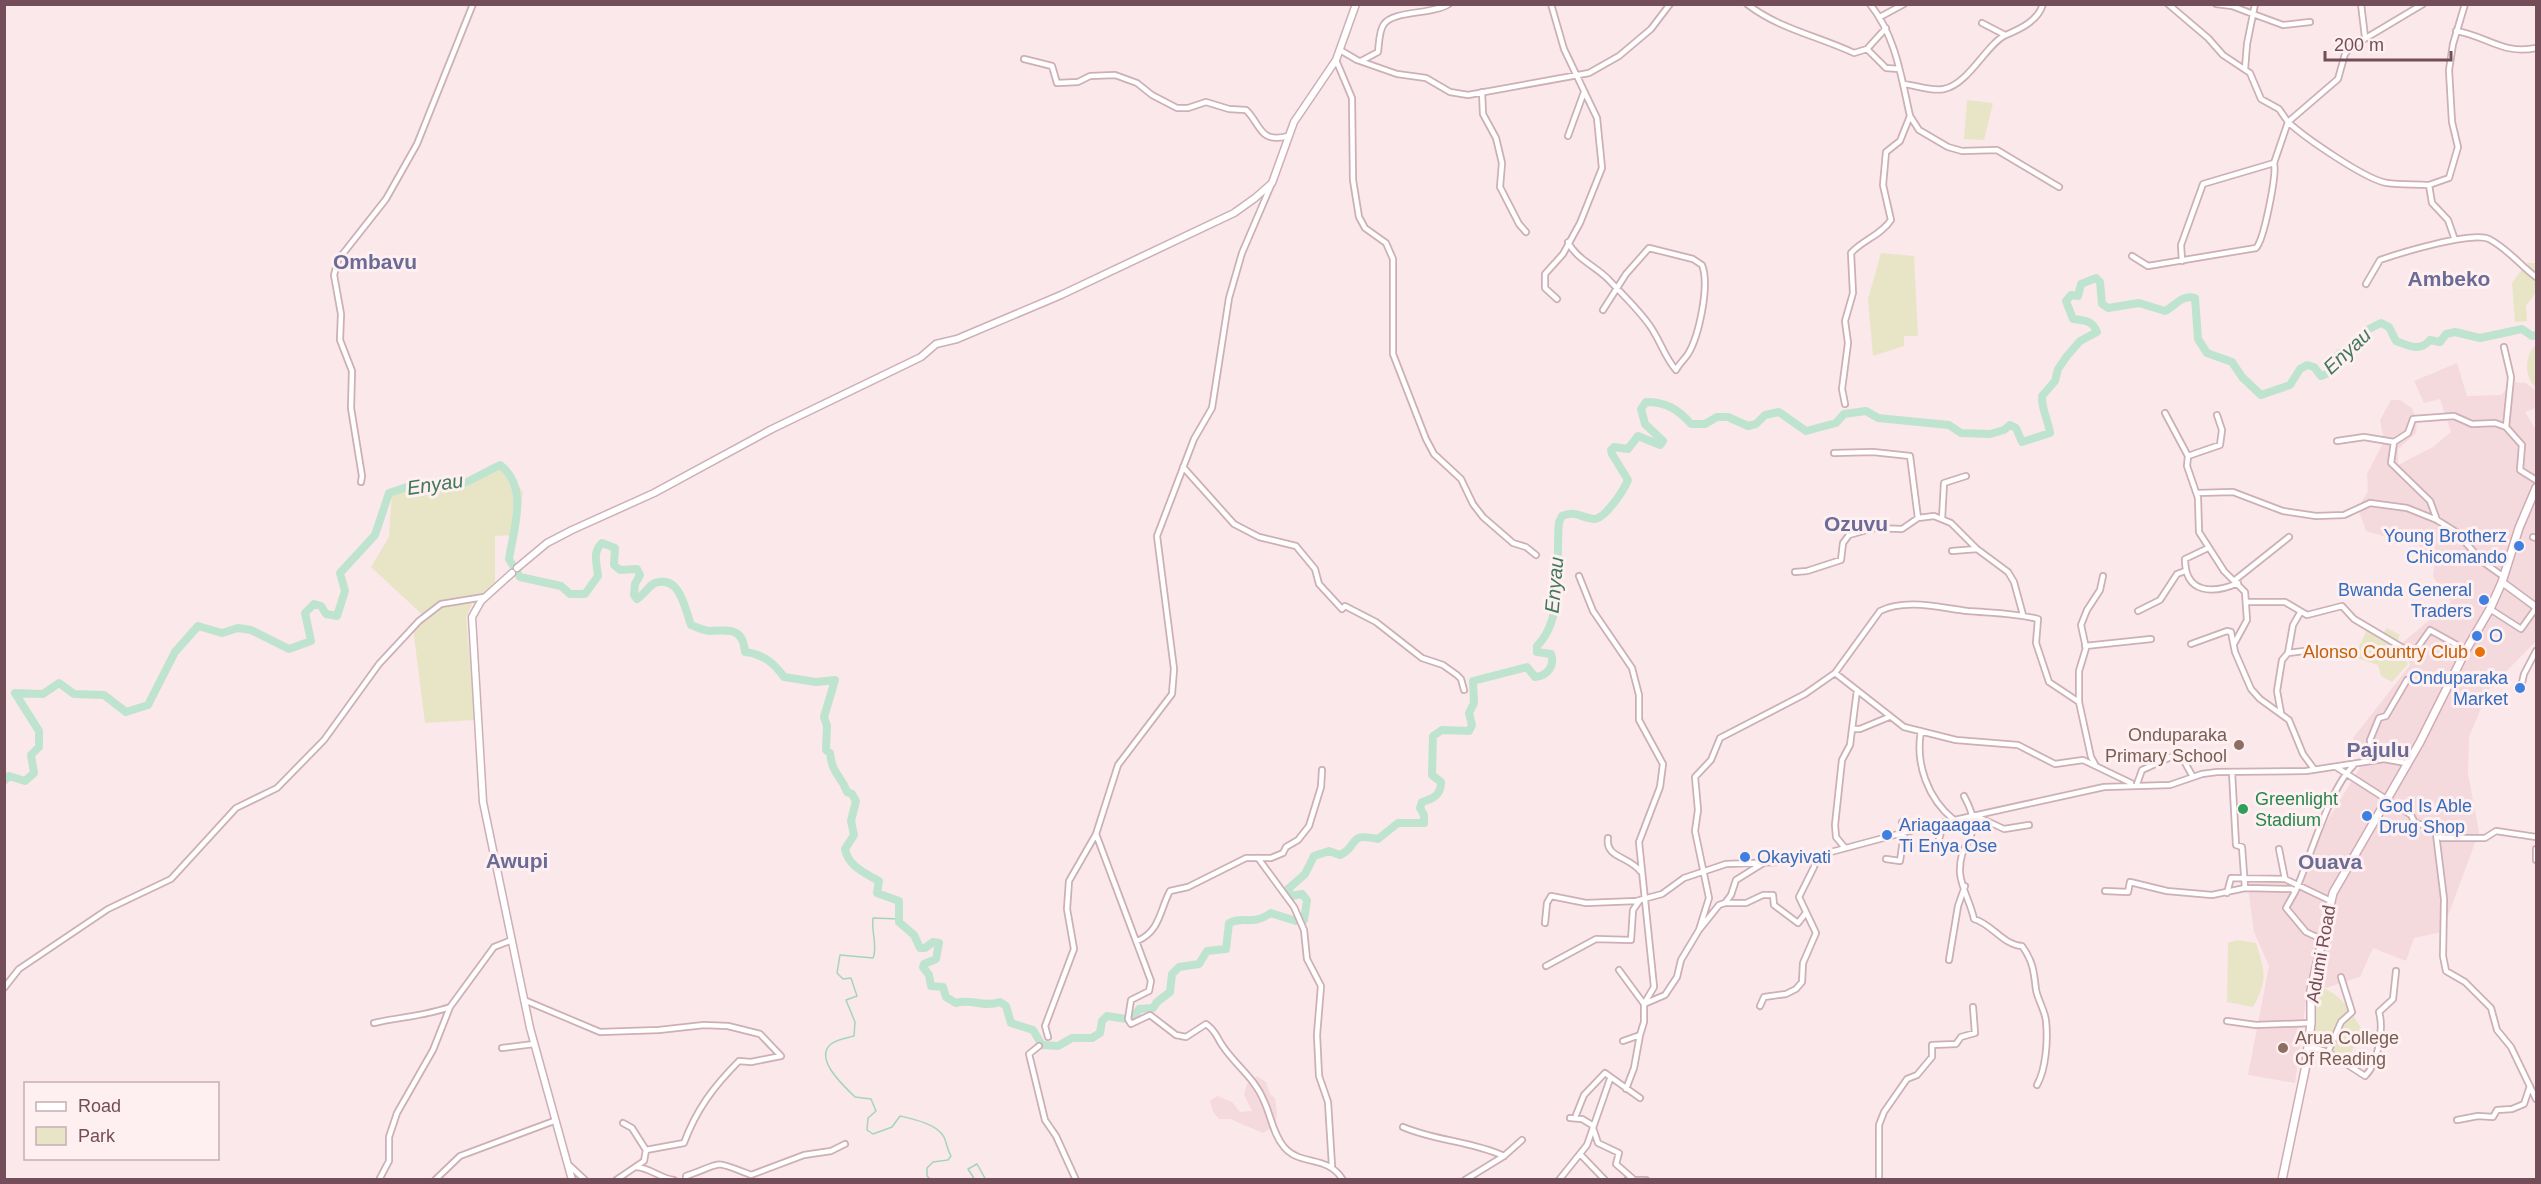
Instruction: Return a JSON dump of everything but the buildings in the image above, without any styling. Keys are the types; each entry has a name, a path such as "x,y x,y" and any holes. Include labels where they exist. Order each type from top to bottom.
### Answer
{"main road":[{"name":"Adumi Road","path":"2282,1179 2308,1046 2311,990 2331,901 2490,609 2503,579 2519,528 2536,489"}],"street":[{"path":"361,482 351,408 352,371 340,340 341,314 334,275 338,260 386,199 417,144 473,4"},
{"path":"1048,1037 1046,1026 1074,949 1067,909 1069,881 1096,834 1118,765 1172,693 1174,669 1157,536 1194,439 1212,408 1229,298 1242,253 1272,183 1288,136 1304,105 1336,60 1356,4"},
{"path":"1361,61 1378,52 1381,30 1388,20 1410,13 1428,12 1449,4"},
{"path":"1551,4 1564,49 1599,123 1602,168 1584,215 1563,254 1545,274 1545,288 1557,299"},
{"path":"1340,50 1361,61 1397,74 1426,78 1457,94 1482,92 1589,73 1619,56 1655,26 1670,4"},
{"path":"1747,4 1785,28 1822,38 1854,53 1867,49 1886,28"},
{"path":"1870,4 1880,17 1894,45 1910,116 1919,130 1948,147 1962,151 1997,150 2059,187"},
{"path":"1880,17 1904,4"},
{"path":"1903,84 1947,89 1966,76 2005,35 2016,33 2036,17 2043,4"},
{"path":"2168,4 2208,38 2223,55 2245,69 2252,76 2261,99 2279,109 2288,122 2309,141 2386,183 2429,185 2449,178 2458,150 2452,122 2449,84 2451,55 2465,4"},
{"path":"2216,4 2232,6 2283,25 2310,22"},
{"path":"2245,69 2247,44 2255,4"},
{"path":"2361,4 2365,37"},
{"path":"2132,256 2148,266 2256,248 2263,234 2267,206 2274,188 2274,163 2288,122 2338,79 2345,54 2365,37 2402,19 2423,4"},
{"path":"1982,23 2005,35"},
{"path":"2456,31 2473,34 2511,51 2536,48"},
{"path":"1867,49 1886,68 1899,69"},
{"path":"1024,59 1052,66 1057,83 1078,82 1090,76 1115,75 1137,83 1152,95 1177,108 1206,102 1229,110 1246,110 1254,124 1269,136 1278,139 1288,136"},
{"path":"1336,60 1352,98 1353,180 1359,217 1365,228 1386,243 1393,259 1393,354 1426,439 1434,454 1461,479 1473,504 1483,517 1513,543 1526,547 1536,555"},
{"path":"1568,136 1585,91"},
{"path":"1482,92 1483,114 1496,138 1503,168 1500,188 1519,224 1526,232"},
{"path":"1845,404 1842,389 1848,343 1845,321 1853,302 1854,283 1851,253 1863,242 1884,230 1892,220 1883,184 1886,153 1900,141 1910,116"},
{"path":"2182,261 2181,245 2203,184 2274,163"},
{"path":"572,1179 534,1044 483,802 483,766 471,626 475,609 547,543 654,493 772,429 921,357 936,344 957,339 1061,295 1234,213 1272,183"},
{"path":"2429,185 2432,203 2448,220 2455,240"},
{"path":"2366,284 2378,261 2406,251 2473,236 2488,239 2520,261 2536,278"},
{"path":"1568,242 1576,254 1604,274 1618,290 1651,326 1676,370 1689,352 1704,301 1705,277 1702,265 1693,260 1649,248 1626,274 1618,290 1603,310"},
{"path":"2504,347 2511,377 2506,427"},
{"path":"2165,413 2188,456 2187,466 2198,493 2198,527 2208,548 2224,571 2245,592 2247,620 2234,644"},
{"path":"2188,456 2220,445 2222,430 2217,415"},
{"path":"2337,441 2364,437 2394,442 2408,433 2413,419 2458,417 2472,424 2495,423 2506,427 2522,445 2522,472 2536,480"},
{"path":"2394,442 2391,464 2430,501 2437,520"},
{"path":"1834,453 1873,452 1911,456 1918,518"},
{"path":"1183,467 1218,503 1234,525 1260,537 1296,546 1316,569 1319,584 1342,609 1345,606 1362,612 1402,640 1422,658 1438,663 1457,675 1461,679 1464,690"},
{"path":"1942,519 1944,483 1966,476"},
{"path":"2198,493 2233,492 2283,512 2316,516 2344,515 2364,504 2381,503 2407,508 2437,520 2463,538 2483,562 2536,608 2521,629 2490,609"},
{"path":"1795,572 1807,572 1841,560 1843,543 1849,535 1879,527 1902,529 1918,518 1931,515 1959,530 1977,549 2013,578 2023,615"},
{"path":"2208,548 2185,558 2186,571 2194,583 2205,591 2219,590 2236,581 2289,537"},
{"path":"1952,551 1977,549"},
{"path":"2138,611 2160,600 2177,574 2186,571"},
{"path":"1579,576 1597,618 1632,668 1638,695 1639,720 1663,764 1660,787 1639,842 1640,872 1646,899 1654,987 1644,1004 1644,1022 1634,1068 1626,1089"},
{"path":"2095,764 2091,757 2079,702 2079,671 2085,646 2081,625 2087,610 2100,590 2103,576"},
{"path":"4,987 19,969 108,909 171,879 236,808 277,788 324,740 379,664 419,621 441,604 486,597"},
{"path":"2247,602 2285,602 2300,613 2313,615 2342,606 2354,619 2413,654 2430,630 2466,650"},
{"path":"1699,930 1709,898 1695,831 1698,810 1694,781 1714,754 1720,738 1805,694 1835,674 1880,611 1891,606 1907,605 2038,618 2036,643 2049,682 2079,702"},
{"path":"2281,713 2277,691 2282,660 2288,653 2293,625 2300,613"},
{"path":"2191,644 2229,631 2251,689 2292,724 2303,754 2314,770"},
{"path":"2085,646 2151,639"},
{"path":"2288,653 2320,649"},
{"path":"2522,687 2528,663 2536,651"},
{"path":"1835,674 1899,725 1956,740 2018,745 2055,764 2083,760 2135,784"},
{"path":"2371,761 2370,740 2379,718 2386,716 2407,680"},
{"path":"1845,848 1836,837 1835,825 1842,760 1850,745 1857,690"},
{"path":"1852,729 1860,729 1889,717"},
{"path":"1921,731 1919,756 1930,792 1941,810 1954,820"},
{"path":"2135,784 2142,770 2173,756 2184,761 2193,777"},
{"path":"1545,923 1547,903 1551,896 1586,903 1646,899 1662,894 1684,878 1738,862 1765,862 1816,856 1944,822 2104,787 2135,784 2170,785 2193,777 2232,772 2314,770 2334,766 2353,766 2384,759 2406,763"},
{"path":"2334,766 2411,815 2415,823 2431,827 2441,838 2485,838 2496,831 2536,837"},
{"path":"2321,939 2307,932 2286,908 2346,772 2353,766"},
{"path":"1137,941 1161,919 1170,891 1188,887 1246,858 1278,856 1309,826 1321,787 1322,770"},
{"path":"2232,772 2236,845 2242,847 2245,888"},
{"path":"1964,796 1974,815 1974,828 1960,873 1974,919 1982,921 2012,945 2022,946 2031,958 2046,1021 2043,1075 2037,1085"},
{"path":"1974,815 2004,829 2029,825"},
{"path":"1902,822 1911,831"},
{"path":"1939,839 1944,822"},
{"path":"1886,859 1900,861 1904,833"},
{"path":"1096,834 1151,981 1149,991 1131,1000 1128,1019 1131,1024 1150,1015 1176,1035 1186,1038 1206,1024 1216,1031 1221,1045 1244,1069 1264,1099 1269,1120 1283,1146 1300,1157 1332,1166 1343,1179"},
{"path":"2436,834 2444,899 2443,956 2446,971 2465,982 2491,1008 2497,1030 2511,1047 2536,1099"},
{"path":"1608,838 1607,846 1610,852 1634,863 1640,872"},
{"path":"2279,849 2285,879"},
{"path":"2536,849 2536,860"},
{"path":"1760,1006 1764,998 1786,994 1796,989 1802,982 1803,963 1816,933 1805,914 1799,897 1814,867 1816,856"},
{"path":"1258,858 1294,907 1304,930 1307,958 1321,986 1317,1035 1319,1076 1328,1102 1332,1166"},
{"path":"1725,903 1731,895 1736,880 1765,862"},
{"path":"2227,893 2231,878 2244,876 2285,879 2331,901"},
{"path":"2105,891 2128,892 2130,882 2167,891 2212,895 2245,888 2292,889 2295,892"},
{"path":"1949,960 1958,906 1965,886"},
{"path":"1644,1004 1665,996 1677,977 1681,960 1699,930 1719,905 1746,903 1763,895 1773,895 1774,905 1798,923 1805,914"},
{"path":"1546,966 1596,939 1631,940 1633,910 1640,900"},
{"path":"379,1179 389,1161 389,1137 397,1113 433,1050 450,1007 494,947 512,940"},
{"path":"1619,969 1644,1004"},
{"path":"2308,1046 2328,1052 2343,1060 2359,1075 2365,1077 2370,1071 2380,1042 2379,1012 2393,999 2396,971"},
{"path":"2328,1052 2341,1022 2352,1012 2341,977"},
{"path":"524,1000 600,1032 659,1030 704,1025 728,1026 760,1034 781,1056 763,1061 739,1061 708,1094 684,1143 646,1150"},
{"path":"1879,1179 1880,1125 1892,1097 1907,1079 1917,1076 1932,1057 1932,1045 1956,1044 1961,1037 1975,1033 1973,1006"},
{"path":"374,1023 409,1015 420,1017 450,1007"},
{"path":"2227,1021 2256,1024 2311,1023"},
{"path":"1623,1041 1640,1035"},
{"path":"502,1048 534,1044"},
{"path":"1039,1046 1029,1054 1032,1074 1041,1096 1045,1120 1056,1136 1076,1179"},
{"path":"1640,1098 1610,1079 1605,1073 1584,1095 1573,1116 1592,1125 1598,1143 1618,1154 1616,1164 1630,1178 1646,1179"},
{"path":"1560,1179 1581,1155 1610,1079"},
{"path":"2457,1120 2478,1116 2493,1117 2497,1110 2524,1104 2530,1086"},
{"path":"435,1179 460,1156 554,1121"},
{"path":"616,1179 644,1161 646,1150 632,1128 623,1123"},
{"path":"1403,1127 1444,1140 1483,1146 1504,1156"},
{"path":"1465,1179 1504,1156 1522,1140"},
{"path":"633,1167 648,1168 663,1179 675,1179 686,1178 712,1164 725,1163 751,1175 804,1155 831,1151 845,1144"},
{"path":"1581,1155 1605,1179"},
{"path":"567,1164 585,1179"}],"shaded area":[{"path":"2457,363 2467,396 2501,395 2513,382 2526,383 2536,391 2536,408 2525,412 2536,430 2536,641 2489,689 2469,737 2468,774 2479,832 2442,932 2414,938 2406,961 2373,948 2360,977 2307,994 2295,1083 2248,1075 2269,966 2254,932 2247,880 2290,878 2300,884 2326,823 2361,766 2353,738 2410,665 2402,643 2451,602 2433,577 2435,559 2411,539 2400,541 2366,531 2358,508 2368,491 2367,474 2384,441 2380,420 2391,400 2400,400 2412,408 2417,420 2416,433 2398,449 2398,465 2433,447 2451,432 2440,399 2424,403 2414,381"},
{"path":"1257,1076 1266,1082 1270,1094 1275,1098 1277,1114 1275,1126 1263,1133 1230,1119 1219,1119 1213,1112 1210,1101 1217,1096 1232,1102 1240,1112 1252,1111 1244,1094 1247,1084"}],"green space":[{"path":"1967,100 1993,103 1984,140 1964,139"},
{"path":"1881,253 1914,256 1918,336 1904,336 1904,346 1873,356 1868,299"},
{"path":"2527,263 2536,263 2536,292 2526,306 2527,321 2515,322 2512,283"},
{"path":"2536,345 2536,388 2529,378 2527,366 2529,355"},
{"path":"496,466 509,468 523,493 515,535 495,536 495,583 473,602 466,617 475,720 425,723 413,628 427,619 371,567 389,537 392,489 447,490 467,487"},
{"path":"2387,628 2400,635 2397,642 2408,664 2392,682 2381,676 2378,665 2354,657 2367,630 2381,636"},
{"path":"2237,940 2256,943 2263,969 2263,983 2253,1007 2227,1002 2228,943"},
{"path":"2320,987 2342,1001 2367,1037 2359,1040 2346,1060 2342,1061 2333,1052 2320,1052 2311,1044 2317,989"}],"waterway":[{"name":"Enyau","path":"4,781 9,776 25,781 34,773 31,755 39,747 39,731 15,693 43,694 59,683 74,694 104,695 126,712 148,705 175,652 198,626 222,633 238,628 251,630 289,649 311,641 305,613 314,604 321,606 326,614 337,616 345,591 340,573 375,535 389,493 410,486 448,487 463,484 500,465 509,474 517,496 516,521 509,559 520,577 561,586 570,594 585,594 598,576 596,554 602,543 615,548 614,565 620,570 637,569 640,575 635,584 634,595 637,599 655,583 670,584 676,588 684,602 691,625 708,631 735,632 742,638 745,652 768,660 784,677 816,682 835,680 824,717 827,726 826,750 830,753 833,767 847,792 852,794 856,801 851,821 854,835 845,849 850,860 879,881 877,893 899,901 899,922 914,935 920,948 925,948 933,942 939,943 936,959 924,964 923,967 929,975 931,986 943,987 946,997 956,1003 994,1004 1000,1002 1006,1006 1011,1023 1033,1030 1042,1045 1058,1046 1072,1038 1092,1038 1100,1033 1102,1021 1107,1016 1133,1020 1139,1009 1153,1008 1170,992 1172,974 1179,967 1199,964 1207,951 1226,949 1229,923 1258,919 1271,913 1296,921 1304,920 1307,900 1302,894 1291,896 1288,889 1305,874 1314,856 1329,851 1340,855 1357,839 1361,837 1378,839 1398,823 1424,823 1424,815 1420,808 1422,802 1436,796 1441,786 1441,782 1432,775 1433,736 1442,730 1469,731 1472,725 1469,713 1474,703 1473,681 1527,667 1535,677 1544,675 1551,666 1551,654 1537,652 1537,646 1546,634 1556,604 1559,522 1562,516 1571,514 1598,518 1614,503 1628,480 1612,454 1611,450 1614,447 1628,449 1638,436 1660,445 1663,441 1645,424 1641,409 1646,402 1671,407 1691,424 1705,424 1717,417 1728,417 1748,426 1756,424 1765,415 1779,412 1806,431 1836,423 1844,414 1866,411 1878,418 1949,425 1961,433 1990,434 2004,430 2010,425 2016,428 2022,442 2050,433 2042,396 2055,381 2058,369 2067,356 2080,341 2097,332 2090,323 2073,319 2066,301 2071,295 2078,296 2081,284 2096,278 2100,282 2102,304 2108,308 2139,303 2165,311 2182,299 2195,298 2198,339 2207,353 2232,362 2242,377 2261,395 2290,385 2300,369 2307,365 2314,367 2321,376 2329,373 2333,361 2340,353 2358,346 2365,331 2381,323 2389,327 2396,341 2414,347 2422,346 2430,340 2440,342 2446,334 2455,332 2480,338 2522,329 2532,336 2536,335"},
{"path":"899,919 873,918 875,949 873,958 840,955 837,973 843,979 851,978 857,996 846,1000 855,1022 854,1036 831,1044 826,1050 826,1057 832,1072 855,1097 871,1099 876,1111 868,1118 867,1130 873,1134 892,1127 900,1116 924,1123 941,1132 951,1156 948,1160 933,1162 927,1168 927,1176 931,1180"},
{"path":"975,1180 968,1169 977,1164 986,1180"}],"place":[{"name":"Young Brotherz Chicomando","path":"2519,546"},
{"name":"Bwanda General Traders","path":"2484,600"},
{"name":"O","path":"2477,636"},
{"name":"Alonso Country Club","path":"2480,652"},
{"name":"Onduparaka Market","path":"2520,688"},
{"name":"Onduparaka Primary School","path":"2239,745"},
{"name":"Greenlight Stadium","path":"2243,809"},
{"name":"God Is Able Drug Shop","path":"2367,816"},
{"name":"Ariagaagaa Ti Enya Ose","path":"1887,835"},
{"name":"Okayivati","path":"1745,857"},
{"name":"Arua College Of Reading","path":"2283,1048"}],"district":[{"name":"Ombavu","path":"375,261"},
{"name":"Ambeko","path":"2449,278"},
{"name":"Ozuvu","path":"1856,523"},
{"name":"Pajulu","path":"2378,749"},
{"name":"Awupi","path":"517,860"},
{"name":"Ouava","path":"2330,861"}]}
